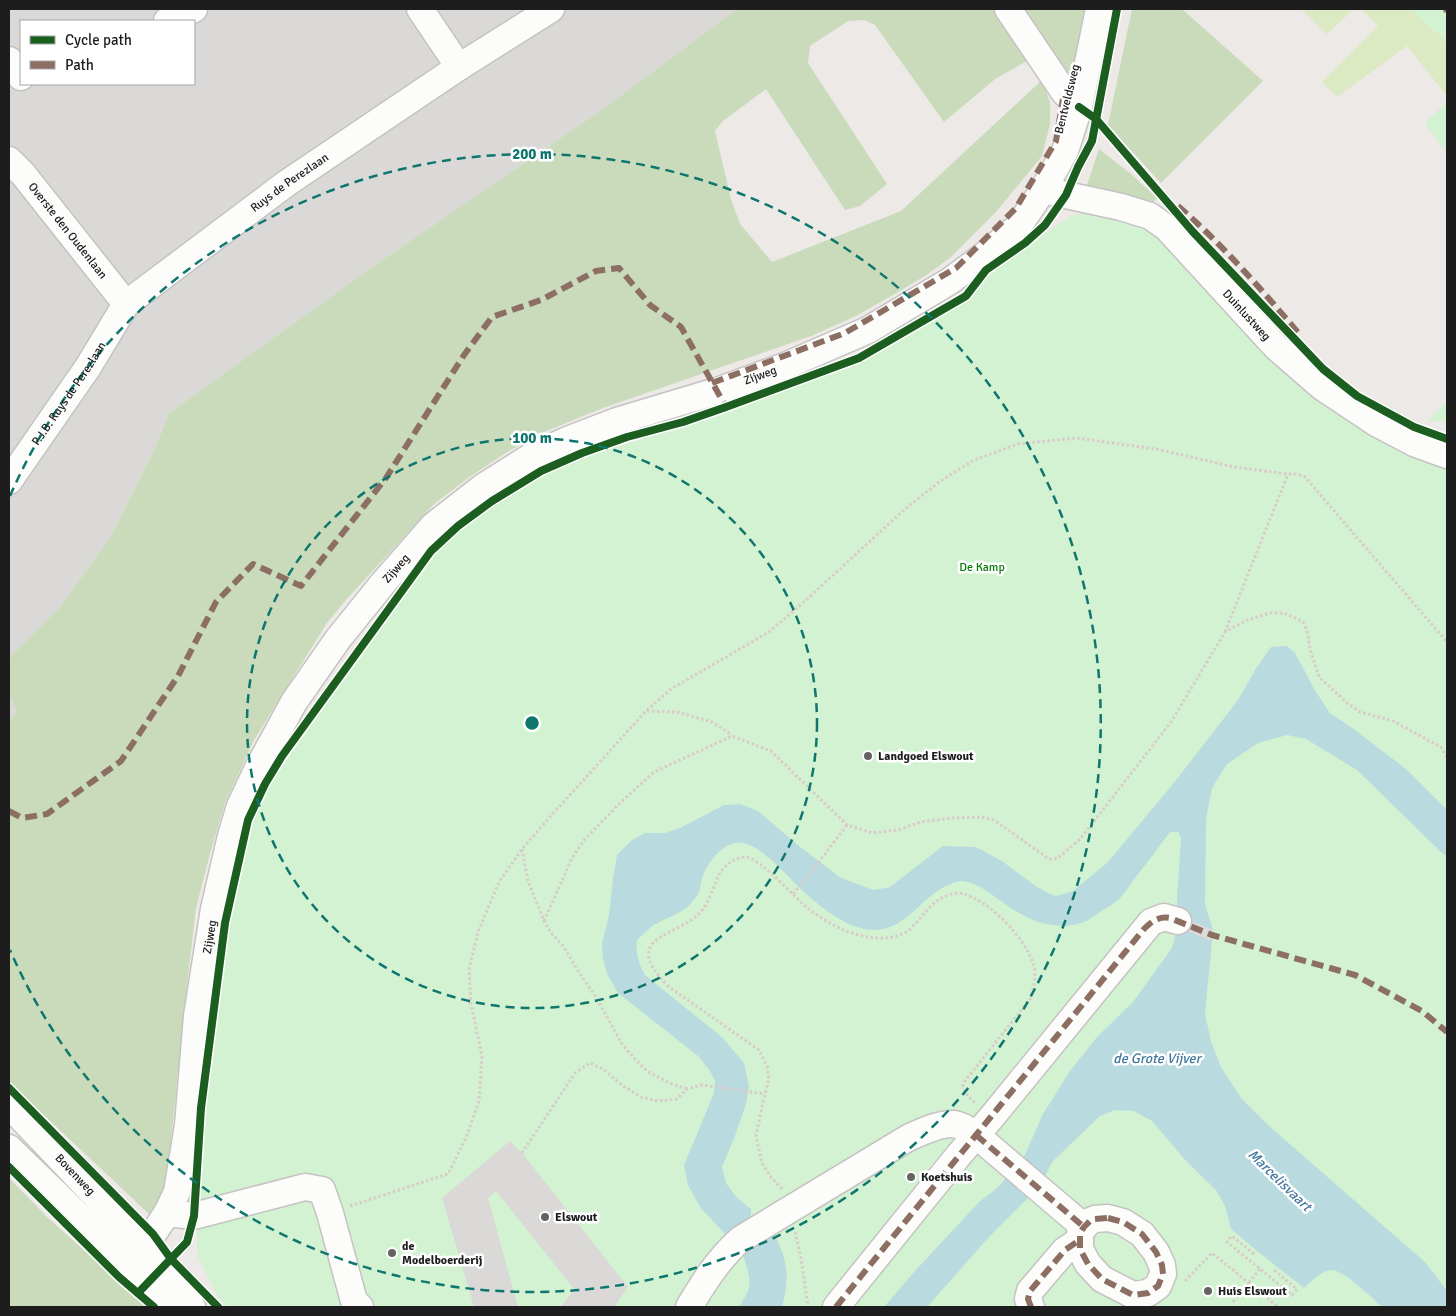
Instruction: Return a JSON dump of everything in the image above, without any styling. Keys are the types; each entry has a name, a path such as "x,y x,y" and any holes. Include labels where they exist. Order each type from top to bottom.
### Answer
{"street":[{"path":"169,20 194,9"},
{"path":"420,9 459,67"},
{"name":"Ruys de Perezlaan","path":"126,304 288,183 459,67 551,9"},
{"path":"1008,9 1064,92 1079,107"},
{"name":"Bentveldsweg","path":"1044,190 1065,151 1079,107 1099,9"},
{"path":"9,60 20,76"},
{"name":"Overste den Oudenlaan","path":"9,160 24,174 126,304"},
{"name":"Duinlustweg","path":"1044,190 1122,207 1150,216 1167,228 1276,347 1322,388 1376,423 1414,443 1447,455"},
{"name":"Zijweg","path":"134,1253 153,1234 167,1213 177,1192 188,1124 197,1016 214,909 240,806 258,768 294,702 338,639 384,582 433,526 483,487 532,456 617,421 717,391 785,366 868,330 950,281 982,258 1018,227 1044,190"},
{"name":"P.J.B. Ruys de Perezlaan","path":"9,481 88,368 126,304"},
{"path":"836,1307 1151,922 1164,917 1178,921"},
{"name":"Bovenweg","path":"9,1105 134,1253"},
{"path":"689,1307 714,1267 727,1252 785,1198 932,1127 955,1124 966,1128 984,1126"},
{"path":"984,1126 1015,1168 1082,1234"},
{"path":"9,1148 183,1293 192,1307"},
{"path":"167,1213 194,1216 305,1186 322,1190 354,1301 360,1307"},
{"path":"1031,1307 1028,1299 1030,1291 1065,1250 1082,1234 1090,1221 1095,1219 1108,1218 1123,1222 1142,1234 1156,1252 1162,1265 1163,1274 1158,1286 1148,1293 1133,1295 1102,1279 1088,1264 1080,1249 1082,1234"},
{"path":"134,1253 163,1294 181,1307"}],"path":[{"path":"330,1213 448,1174 466,1138 479,1101 482,1056 471,1004 469,970 478,932 499,882 522,849 646,710 671,689 769,632 904,510 940,482 974,460 1018,444 1077,438 1156,449 1234,467 1296,474 1305,477 1447,642"},
{"path":"646,710 677,712 712,722 732,736 770,751 847,825 872,833 898,830 921,822 982,816 994,820 1049,859 1058,858 1081,838 1171,722 1225,632 1288,474"},
{"path":"1225,632 1247,620 1270,613 1284,613 1302,622 1307,630 1310,649 1319,677 1360,712 1393,721 1441,747 1447,757"},
{"path":"544,921 572,858 586,839 620,804 654,772 732,736"},
{"path":"793,894 847,825"},
{"path":"522,849 528,881 544,921 551,933 563,946 596,997 622,1044 648,1072 687,1089"},
{"path":"522,1153 575,1073 590,1063 604,1069 641,1097 658,1102 677,1099 687,1089 702,1085 765,1094 769,1079 767,1066 759,1050 669,987 657,975 650,961 649,951 651,944 696,917 705,907 713,891 716,878 723,867 736,859 747,857 770,872 810,910 844,931 874,938 893,938 909,930 934,902 945,895 961,893 991,908 1010,928 1019,939 1034,966 1035,984 1030,1000 963,1084 966,1094 984,1126"},
{"path":"785,1198 801,1258 808,1307"},
{"path":"1254,1254 1232,1236 1227,1242 1292,1295 1297,1289 1274,1270"},
{"path":"1163,1274 1184,1282 1212,1253 1278,1307"},
{"path":"1234,1302 1260,1269"}],"shaded area":[{"path":"9,9 737,9 603,109 378,263 169,413 155,448 111,536 60,607 9,658"},
{"path":"9,694 17,713 9,720"},
{"name":"Elswout","path":"510,1141 522,1153 628,1287 614,1307 561,1307 574,1289 496,1191 488,1198 518,1307 474,1307 442,1198"}],"green space":[{"path":"737,9 1002,9 1032,58 995,79 944,122 875,25 864,20 848,21 810,46 808,63 887,184 860,206 845,210 766,89 723,121 715,131 731,199 740,224 772,262 901,211 1042,80 1050,102 1050,124 1042,156 996,212 951,257 928,274 856,316 811,336 603,408 544,432 507,452 434,504 346,600 327,623 254,740 225,803 196,908 169,1161 168,1198 150,1215 9,1082 9,720 17,713 9,694 9,658 60,607 111,536 155,448 169,413 378,263 603,109"},
{"path":"1023,9 1087,9 1070,85"},
{"path":"1132,9 1182,9 1263,81 1161,183 1108,125"},
{"path":"1301,9 1354,9 1327,34"},
{"path":"1362,9 1411,9 1447,42 1447,96 1407,46 1337,97 1322,82 1378,26"},
{"path":"1411,9 1447,9 1447,42"},
{"path":"1447,102 1447,154 1425,123"},
{"path":"1099,149 1131,174 1157,198 1151,205 1087,185"},
{"name":"Landgoed Elswout","path":"1091,212 1157,231 1267,349 1447,463 1447,1307 228,1307 218,1297 197,1255 197,1229 206,1107 229,923 252,823 270,785 308,728 398,606 434,553 495,504 542,474 583,458 816,379 860,361 970,299 990,274 1049,231 1071,216"},
{"path":"1447,401 1447,421 1428,421"},
{"path":"9,1178 48,1218 147,1307 9,1307"}],"water":[{"path":"1287,646 1295,653 1316,692 1330,713 1406,769 1447,810 1447,856 1357,770 1306,739 1287,735 1258,743 1227,764 1212,788 1206,819 1205,904 1213,930 1205,1014 1211,1041 1221,1067 1241,1098 1268,1125 1426,1263 1447,1291 1447,1307 1382,1307 1342,1274 1330,1270 1323,1272 1304,1288 1231,1229 1225,1206 1216,1190 1187,1162 1152,1121 1134,1111 1115,1110 1100,1116 1052,1162 1044,1179 1031,1195 990,1236 927,1307 884,1307 979,1202 996,1189 1022,1161 1043,1114 1070,1071 1097,1037 1133,1002 1172,948 1178,927 1177,899 1181,838 1178,832 1170,832 1117,901 1086,921 1059,926 1036,921 1025,916 981,887 961,881 942,888 897,924 884,929 869,930 851,925 826,910 763,853 753,847 744,843 735,843 721,850 706,868 695,899 684,910 651,927 637,940 637,945 638,958 645,975 723,1038 744,1063 749,1086 746,1104 722,1167 726,1183 737,1198 751,1209 751,1217 740,1227 725,1234 700,1207 688,1185 684,1165 714,1093 715,1081 698,1056 618,993 607,974 602,944 609,915 617,855 632,840 645,833 665,833 680,828 724,805 740,804 758,811 841,878 874,890 890,887 943,846 976,847 1002,861 1037,887 1057,896 1073,891 1108,862 1173,784 1228,713 1271,647"},
{"path":"773,1232 785,1260 787,1277 782,1307 739,1307 747,1292 750,1281 743,1254"}],"pier":[{"path":"1177,915 1213,930 1211,941 1178,927"}],"marked path":[{"path":"712,383 845,333 956,268 1016,208 1056,141 1064,92"},
{"path":"1178,206 1226,252 1300,335"},
{"path":"9,811 22,818 47,814 121,761 178,676 216,602 253,564 301,586 386,478 464,355 492,317 541,300 596,271 619,268 650,305 681,327 726,407"},
{"path":"836,1307 1143,930 1155,920 1170,918 1212,935 1355,975 1422,1011 1447,1032"},
{"path":"976,1135 1084,1227"},
{"path":"1108,1218 1123,1222 1142,1234 1156,1252 1162,1265 1163,1274 1158,1286 1148,1293 1133,1295 1102,1279 1088,1264 1080,1249 1080,1233 1090,1221 1108,1218"},
{"path":"1031,1307 1028,1299 1030,1291 1065,1250 1080,1240"}],"cycle path":[{"path":"138,1293 187,1242 194,1216 201,1108 225,923 248,820 265,784 282,756 431,551 458,526 492,501 541,471 582,453 627,437 683,422 859,358 966,296 986,270 1025,243 1045,225 1066,195 1092,141 1117,9"},
{"path":"1079,107 1096,119 1193,232 1323,369 1357,396 1414,427 1447,439"},
{"path":"9,1088 153,1234 171,1259 218,1307"},
{"path":"9,1167 119,1277 154,1307"}],"place":[{"name":"Landgoed Elswout","path":"868,756"},
{"name":"Koetshuis","path":"911,1177"},
{"name":"Elswout","path":"545,1217"},
{"name":"de Modelboerderij","path":"392,1253"},
{"name":"Huis Elswout","path":"1208,1291"}],"park label":[{"name":"De Kamp","path":"982,567"}],"water label":[{"name":"de Grote Vijver","path":"1157,1058"},
{"name":"Marcelisvaart","path":"1280,1180"}]}
